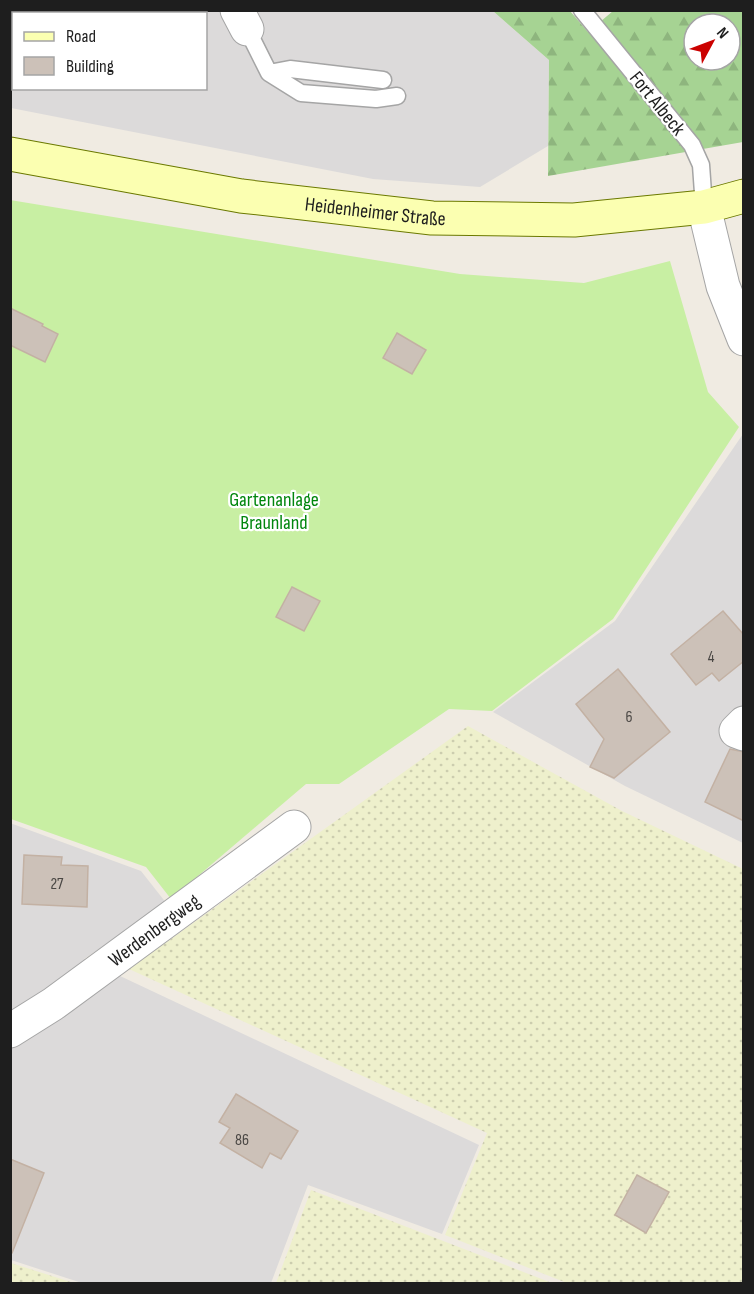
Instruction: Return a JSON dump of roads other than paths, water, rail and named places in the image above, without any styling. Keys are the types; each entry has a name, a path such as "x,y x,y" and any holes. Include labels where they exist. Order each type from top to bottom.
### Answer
{"main road":[{"name":"Heidenheimer Straße","path":"10,154 242,196 432,218 574,220 704,207 744,196"}],"street":[{"path":"704,207 723,286 744,339"},
{"path":"744,723 736,731 744,734"},
{"name":"Werdenbergweg","path":"10,1031 53,1004 294,827"}],"lane":[{"name":"Fort Albeck","path":"582,10 692,145 701,165 704,207"},
{"path":"242,20 269,73 301,93 376,99 397,96"},
{"path":"269,73 290,69 383,80"}],"park label":[{"name":"Gartenanlage Braunland","path":"274,510"}]}
